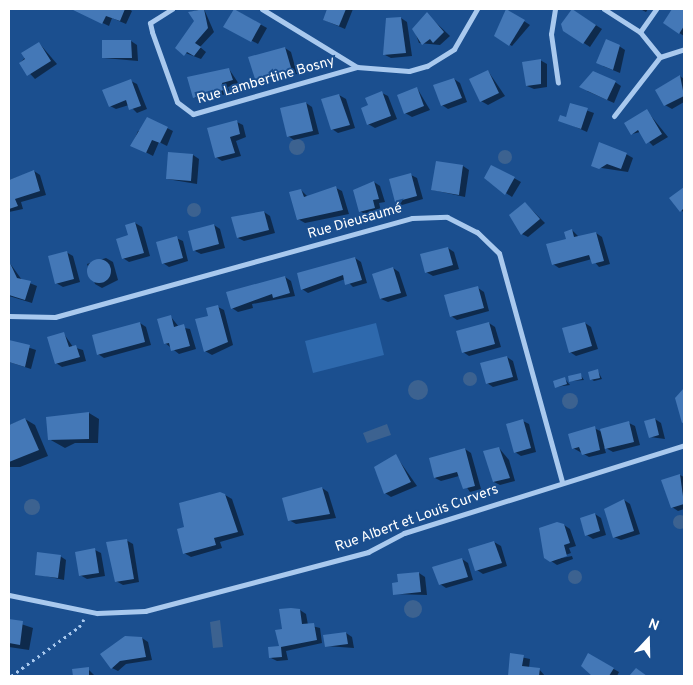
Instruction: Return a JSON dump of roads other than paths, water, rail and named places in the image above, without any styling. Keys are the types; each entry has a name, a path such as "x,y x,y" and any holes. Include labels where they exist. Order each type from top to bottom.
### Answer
{"street":[{"name":"Rue Lambertine Bosny","path":"172,9 154,18 152,32 177,102 193,114 357,67 409,71 427,66 454,49 476,12"},
{"name":"Rue Lambertine Bosny","path":"262,9 357,67"},
{"path":"555,9 551,34 558,83"},
{"path":"604,9 640,32 660,57"},
{"path":"640,32 656,9"},
{"path":"614,116 660,57 684,49"},
{"name":"Rue Dieusaumé","path":"9,316 55,316 412,218 448,217 477,232 499,253 562,481"},
{"name":"Rue Albert et Louis Curvers","path":"9,595 88,611 145,611 359,555 404,533 562,481 684,445"}]}
